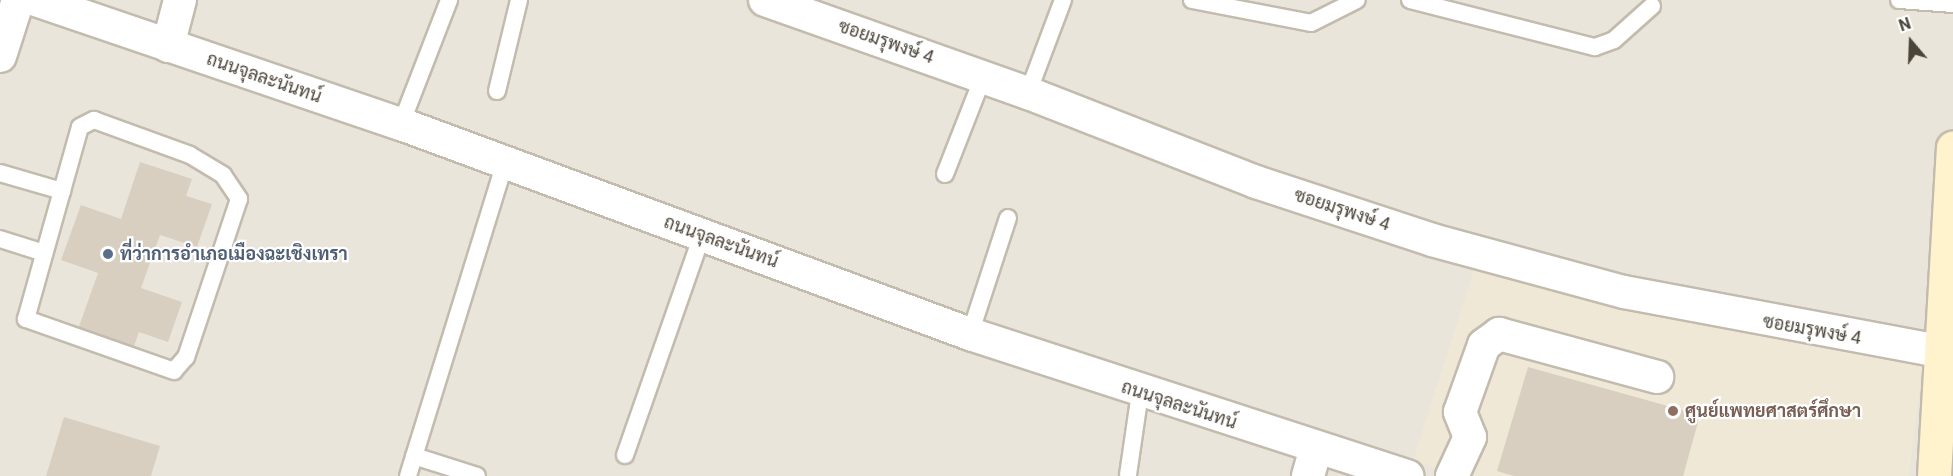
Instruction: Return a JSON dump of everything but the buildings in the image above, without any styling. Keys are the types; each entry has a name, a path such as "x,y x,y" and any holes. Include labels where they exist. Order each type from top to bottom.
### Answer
{"main road":[{"path":"1934,476 1938,351 1953,148"}],"street":[{"path":"0,56 18,0"},
{"name":"ถนนจุลละนันทน์","path":"36,0 401,124 970,334 1140,393 1312,462 1408,476"},
{"path":"168,46 180,0"},
{"name":"ซอยมรุพงษ์ 4","path":"765,0 1028,93 1256,182 1432,240 1624,292 1938,351"},
{"path":"1452,476 1470,437 1460,412 1484,345 1499,334 1658,377"}],"lane":[{"path":"401,124 449,0"},
{"path":"497,91 519,0"},
{"path":"1028,93 1063,0"},
{"path":"1192,0 1311,23 1357,0"},
{"path":"1410,0 1595,47 1614,40 1652,6"},
{"path":"1899,0 1953,4"},
{"path":"945,174 983,77"},
{"path":"90,120 179,150 232,185 238,213 181,366 168,372 30,323 24,313 44,253 81,127 90,120"},
{"path":"408,476 505,162"},
{"path":"0,173 62,191"},
{"path":"970,334 1008,218"},
{"path":"625,455 702,235"},
{"path":"0,239 44,253"},
{"path":"1128,475 1140,393"},
{"path":"414,456 477,476"}],"shaded area":[{"path":"0,0 1953,0 1953,476 0,476"},
{"name":"ศูนย์แพทยศาสตร์ศึกษา","path":"1476,264 1923,360 1909,476 1461,476 1413,461"}],"place":[{"name":"ที่ว่าการอำเภอเมืองฉะเชิงเทรา","path":"108,254"},
{"name":"ศูนย์แพทยศาสตร์ศึกษา","path":"1673,411"}]}
